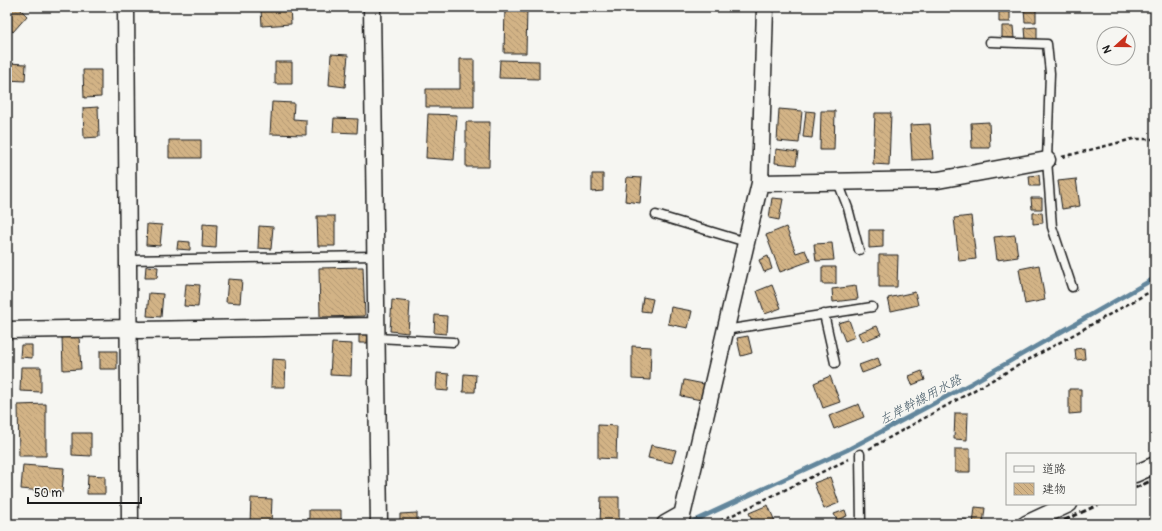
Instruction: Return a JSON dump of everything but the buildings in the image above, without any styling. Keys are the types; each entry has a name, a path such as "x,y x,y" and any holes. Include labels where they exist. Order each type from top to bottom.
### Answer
{"street":[{"path":"126,7 130,524"},
{"path":"372,7 379,524"},
{"path":"665,524 681,520 760,183 765,7"},
{"path":"760,183 938,180 1047,160"},
{"path":"7,330 129,328 139,330 376,332"},
{"path":"1136,474 1155,464"},
{"path":"1026,524 1067,505"}],"lane":[{"path":"990,42 1047,44 1050,73 1047,160 1052,227 1072,287"},
{"path":"838,182 848,208 859,250"},
{"path":"656,215 746,242"},
{"path":"128,260 375,256"},
{"path":"725,330 872,307"},
{"path":"824,314 835,363"},
{"path":"376,332 453,342"},
{"path":"860,454 861,524"}],"path":[{"path":"1047,160 1133,139 1155,139"},
{"path":"714,524 860,454 1155,289"}],"waterway":[{"name":"左岸幹線用水路","path":"687,524 847,450 972,383 1155,278"}],"railway":[{"path":"1136,488 1155,479"},
{"path":"1056,524 1098,505"}]}
